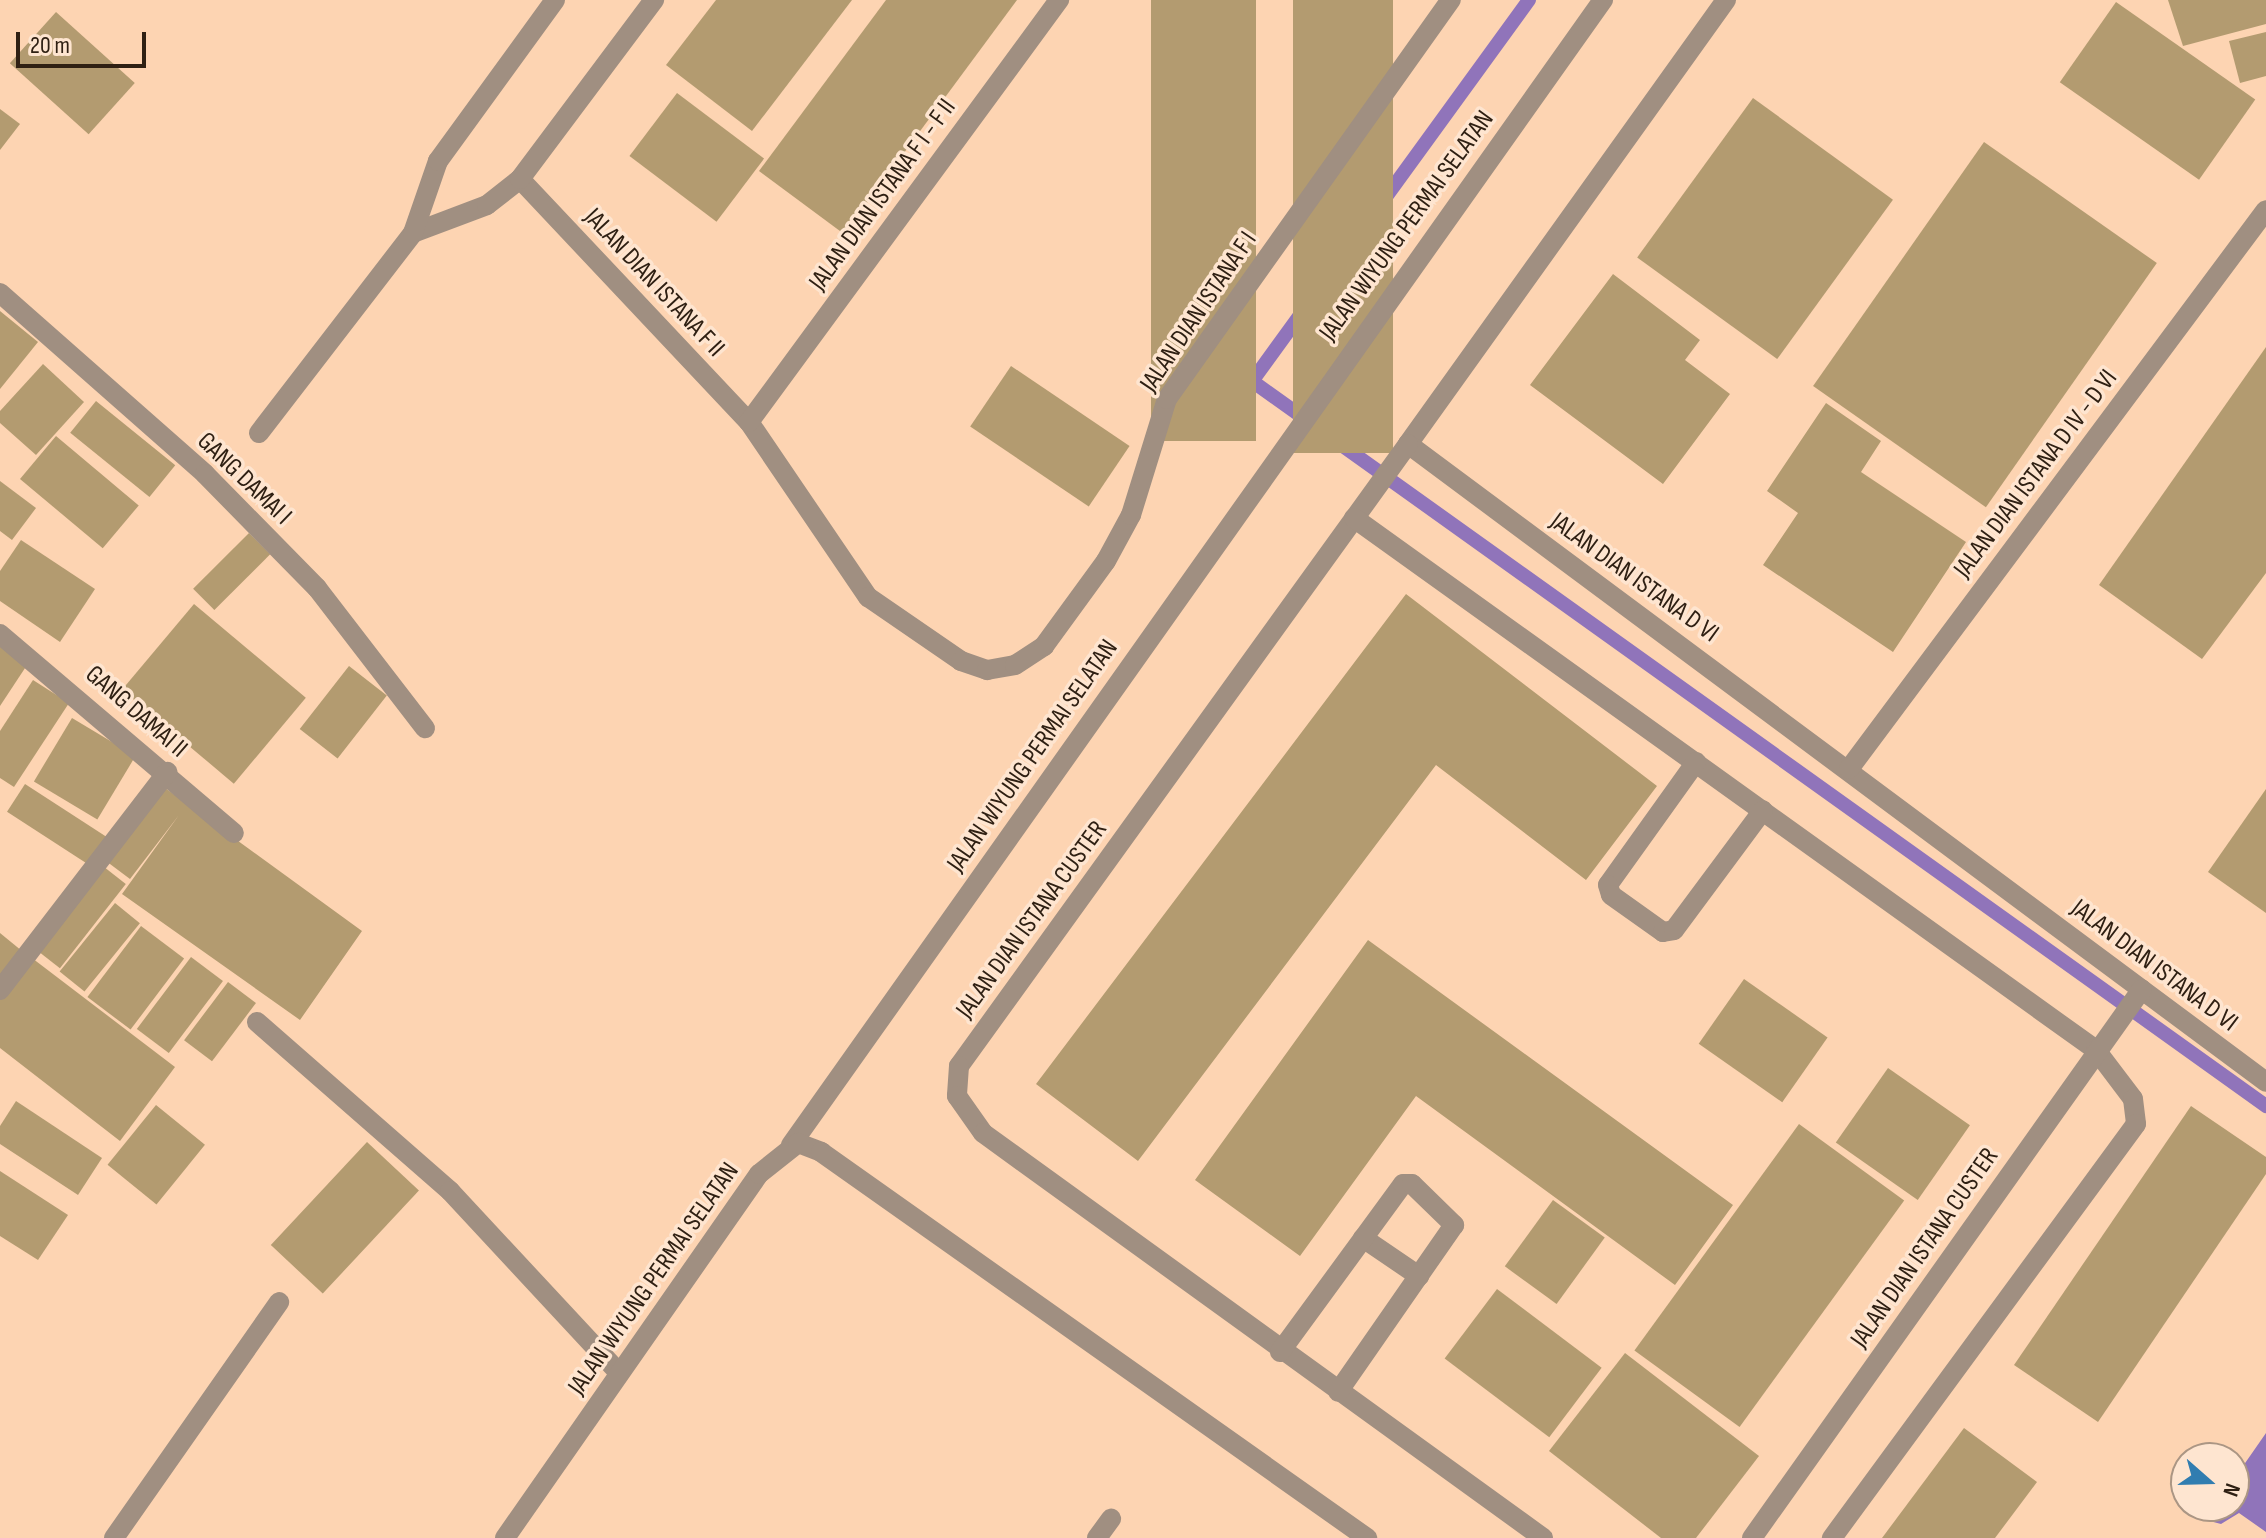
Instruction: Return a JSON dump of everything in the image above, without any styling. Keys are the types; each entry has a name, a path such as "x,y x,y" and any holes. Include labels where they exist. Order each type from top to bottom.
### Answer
{"street":[{"path":"259,433 413,233 438,161 555,0"},
{"path":"413,233 487,205 520,179 654,0"},
{"name":"JALAN DIAN ISTANA F I - F II","path":"749,422 1059,0"},
{"name":"JALAN DIAN ISTANA F I","path":"749,422 868,597 961,661 987,670 1015,665 1044,646 1106,561 1131,515 1167,399 1451,0"},
{"name":"JALAN WIYUNG PERMAI SELATAN","path":"505,1538 759,1174 791,1145 1314,398 1603,0"},
{"path":"1408,444 1726,0"},
{"name":"JALAN DIAN ISTANA F II","path":"520,179 749,422"},
{"name":"JALAN DIAN ISTANA D IV - D VI","path":"1849,769 2266,210"},
{"name":"GANG DAMAI I","path":"0,293 205,474 317,588 425,728"},
{"name":"JALAN DIAN ISTANA CUSTER","path":"1408,444 959,1066 956,1082 968,1120 983,1133 1280,1352 1543,1538"},
{"name":"JALAN DIAN ISTANA D VI","path":"1408,444 1849,769 2138,995 2266,1082"},
{"path":"1359,510 1696,762 2098,1047 2133,1099 2136,1124 1832,1538"},
{"name":"GANG DAMAI II","path":"0,634 167,772 234,833"},
{"path":"1696,762 1608,885 1611,895 1663,932 1674,930 1763,810"},
{"path":"0,990 167,772"},
{"name":"JALAN DIAN ISTANA CUSTER","path":"1752,1538 2098,1047 2138,995"},
{"path":"257,1022 450,1191 619,1373"},
{"path":"791,1145 821,1152 1367,1538"},
{"path":"1280,1352 1403,1184 1412,1184 1454,1221 1338,1392"},
{"path":"1363,1238 1419,1276"},
{"path":"114,1538 279,1302"},
{"path":"1097,1538 1111,1519"}],"shaded area":[{"path":"2266,1433 2266,1532 2250,1521 2250,1456"}],"building":[{"path":"716,0 852,0 752,131 666,65"},
{"path":"886,0 1017,0 844,234 759,171"},
{"path":"1151,0 1256,0 1256,441 1151,441"},
{"path":"1293,0 1393,0 1393,453 1293,453"},
{"path":"2168,0 2266,0 2266,24 2183,46"},
{"path":"2116,2 2255,100 2199,180 2060,82"},
{"path":"56,12 135,83 89,134 10,63"},
{"path":"2266,32 2266,76 2240,83 2229,41"},
{"path":"677,93 764,159 717,222 629,156"},
{"path":"1753,98 1893,200 1777,359 1637,257"},
{"path":"0,109 20,124 0,150"},
{"path":"1984,142 2157,263 1986,507 1813,386"},
{"path":"1613,274 1700,340 1685,360 1730,394 1663,484 1530,385"},
{"path":"0,311 38,342 0,389"},
{"path":"2266,347 2266,573 2202,659 2099,585"},
{"path":"43,364 84,402 36,455 0,423 0,411"},
{"path":"1011,366 1130,446 1089,506 970,427"},
{"path":"96,401 175,465 149,497 70,433"},
{"path":"1826,403 1881,441 1861,472 1966,542 1893,652 1763,565 1798,513 1767,491"},
{"path":"56,436 139,505 103,548 20,479"},
{"path":"0,481 36,508 12,540 0,531"},
{"path":"249,533 270,554 214,610 193,589"},
{"path":"21,540 95,589 60,642 0,601 0,571"},
{"path":"1406,594 1657,786 1586,880 1436,765 1138,1161 1036,1084"},
{"path":"194,604 306,698 234,784 122,690"},
{"path":"0,639 31,659 0,706"},
{"path":"349,666 387,696 338,759 300,729"},
{"path":"33,680 69,703 14,787 0,778 0,731"},
{"path":"72,718 135,756 97,820 34,781"},
{"path":"25,784 106,837 88,865 7,812"},
{"path":"161,785 362,931 300,1020 122,894 179,815 130,879 106,861"},
{"path":"2266,789 2266,913 2208,872"},
{"path":"99,863 126,884 60,968 33,947"},
{"path":"115,903 140,923 84,992 60,971"},
{"path":"141,926 184,958 131,1030 87,997"},
{"path":"0,933 22,951 0,979"},
{"path":"1368,940 1733,1205 1675,1285 1416,1096 1300,1256 1195,1180"},
{"path":"28,955 175,1067 120,1141 0,1048 0,992"},
{"path":"191,957 223,981 169,1053 137,1029"},
{"path":"1744,979 1828,1038 1782,1102 1699,1044"},
{"path":"228,982 256,1003 212,1061 184,1040"},
{"path":"1888,1068 1970,1125 1918,1200 1836,1143"},
{"path":"16,1101 102,1158 78,1195 0,1144 0,1126"},
{"path":"156,1105 205,1145 157,1204 108,1165"},
{"path":"2191,1106 2266,1157 2266,1174 2098,1422 2014,1365"},
{"path":"1799,1124 1904,1200 1740,1427 1634,1351"},
{"path":"367,1142 419,1190 323,1294 271,1245"},
{"path":"0,1171 68,1215 38,1260 0,1236"},
{"path":"1553,1200 1605,1238 1557,1304 1505,1266"},
{"path":"1497,1289 1602,1368 1549,1437 1445,1358"},
{"path":"1625,1353 1759,1456 1696,1538 1661,1538 1549,1451"},
{"path":"1964,1428 2037,1482 1995,1538 1882,1538"}],"waterway":[{"path":"1529,0 1252,381 2266,1106"}]}
